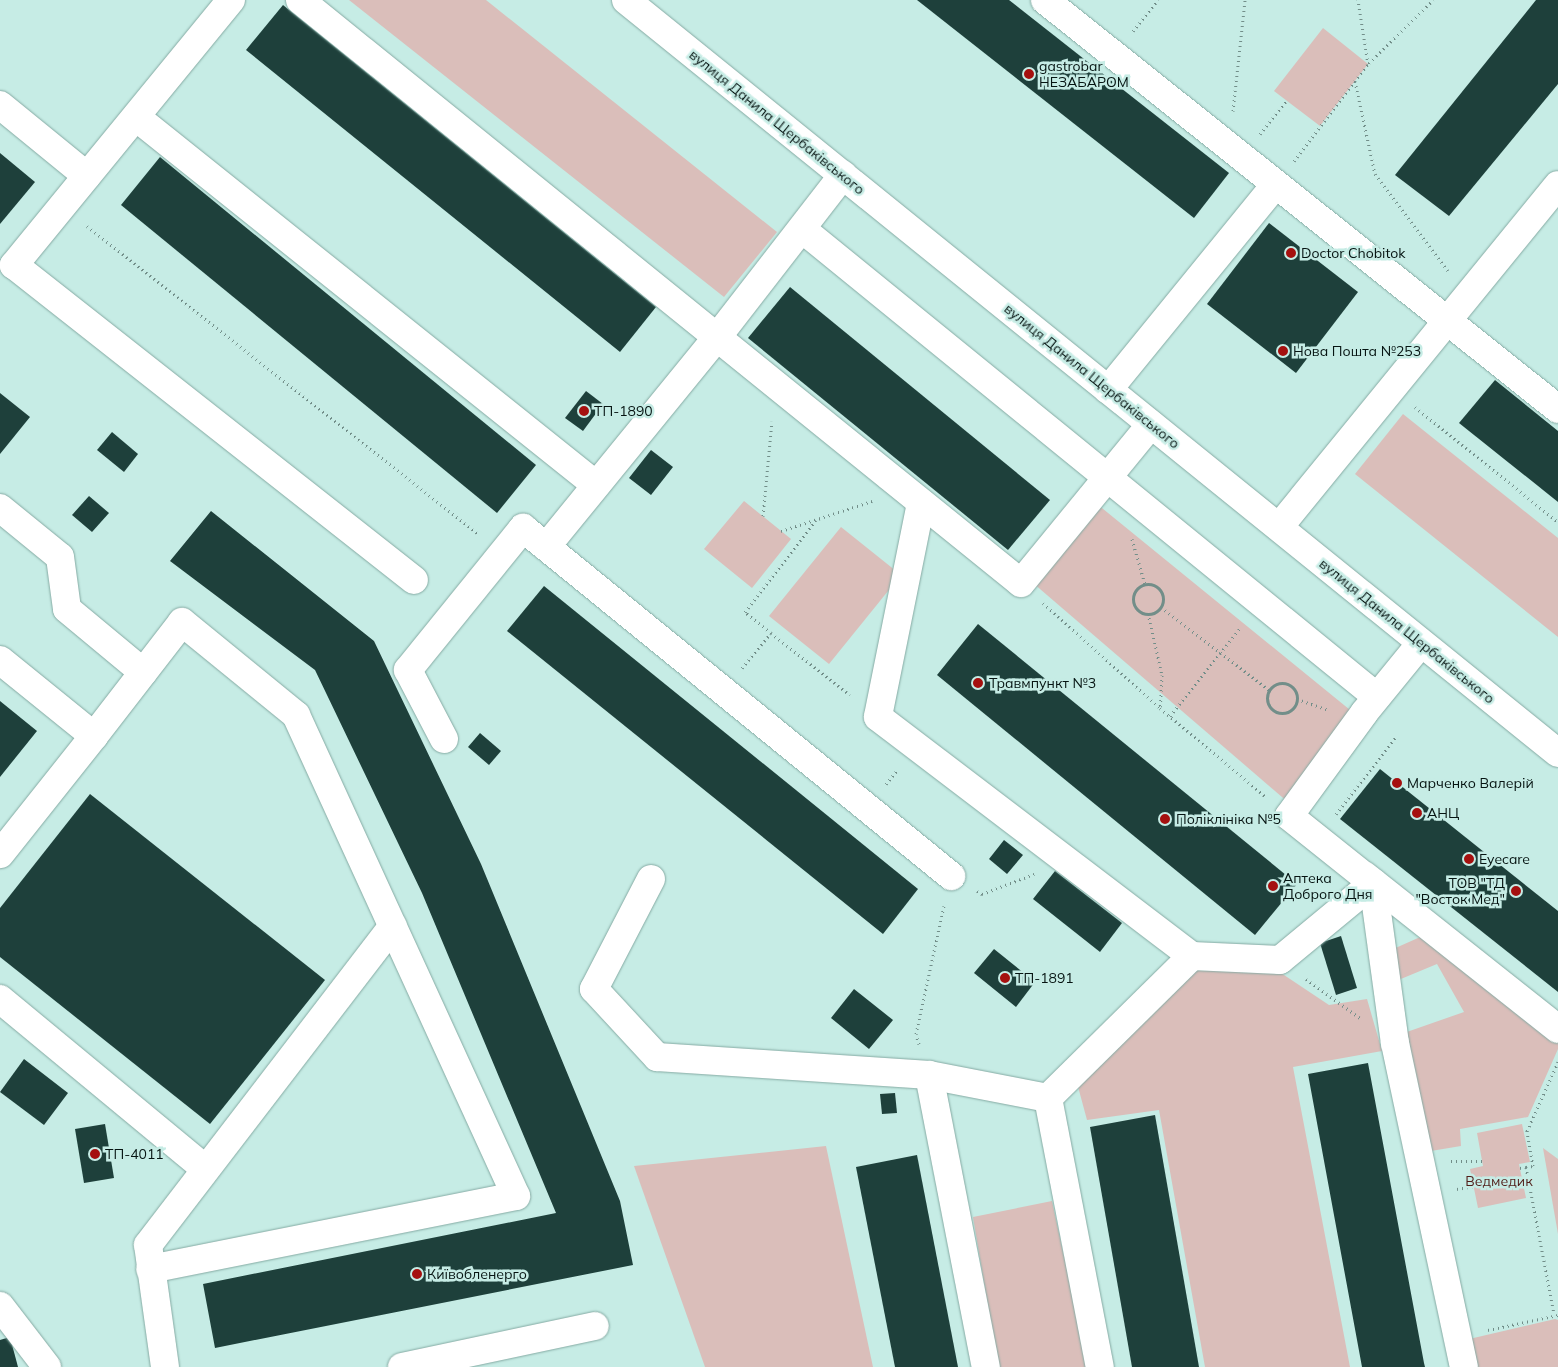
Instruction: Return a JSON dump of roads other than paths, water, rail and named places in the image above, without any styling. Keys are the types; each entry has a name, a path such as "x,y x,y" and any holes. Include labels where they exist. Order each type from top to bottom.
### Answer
{"main road":[{"path":"231,0 14,265 414,580"},
{"path":"300,0 718,336 1021,583 1150,424"},
{"name":"вулиця Данила Щербаківського","path":"626,0 1558,753"},
{"path":"1045,0 1558,409"},
{"path":"0,105 87,176"},
{"path":"136,117 596,486"},
{"path":"546,547 718,336 843,175"},
{"path":"1108,390 1275,185"},
{"path":"1279,527 1558,185"},
{"path":"802,229 1377,697"},
{"path":"913,496 878,717 1192,956 1280,960 1373,883"},
{"path":"0,508 60,557 67,609 143,672"},
{"path":"444,738 408,670 523,528 951,876"},
{"path":"0,854 182,622 296,715 516,1196 150,1269"},
{"path":"1421,643 1377,697 1289,816 1558,1029"},
{"path":"0,660 94,736"},
{"path":"651,879 594,988 657,1057 929,1074 1048,1098"},
{"path":"1373,883 1394,1043 1464,1367"},
{"path":"165,1367 148,1245 204,1168 393,926"},
{"path":"1048,1098 1192,956"},
{"path":"0,1000 204,1168"},
{"path":"929,1074 986,1367"},
{"path":"1048,1098 1100,1367"},
{"path":"0,1306 48,1367"},
{"path":"402,1367 595,1326"}],"place":[{"name":"gastrobar НЕЗАБАРОМ","path":"1029,74"},
{"name":"Doctor Chobitok","path":"1291,253"},
{"name":"Нова Пошта №253","path":"1283,351"},
{"name":"ТП-1890","path":"584,411"},
{"name":"Травмпункт №3","path":"978,683"},
{"name":"Марченко Валерій","path":"1397,783"},
{"name":"АНЦ","path":"1417,813"},
{"name":"Поліклініка №5","path":"1165,819"},
{"name":"Eyecare","path":"1469,859"},
{"name":"Аптека Доброго Дня","path":"1273,886"},
{"name":"ТОВ \"ТД \"Восток Мед\"","path":"1516,891"},
{"name":"ТП-1891","path":"1005,978"},
{"name":"ТП-4011","path":"95,1154"},
{"name":"Київобленерго","path":"417,1274"}],"park label":[{"name":"Ведмедик","path":"1499,1181"}]}
